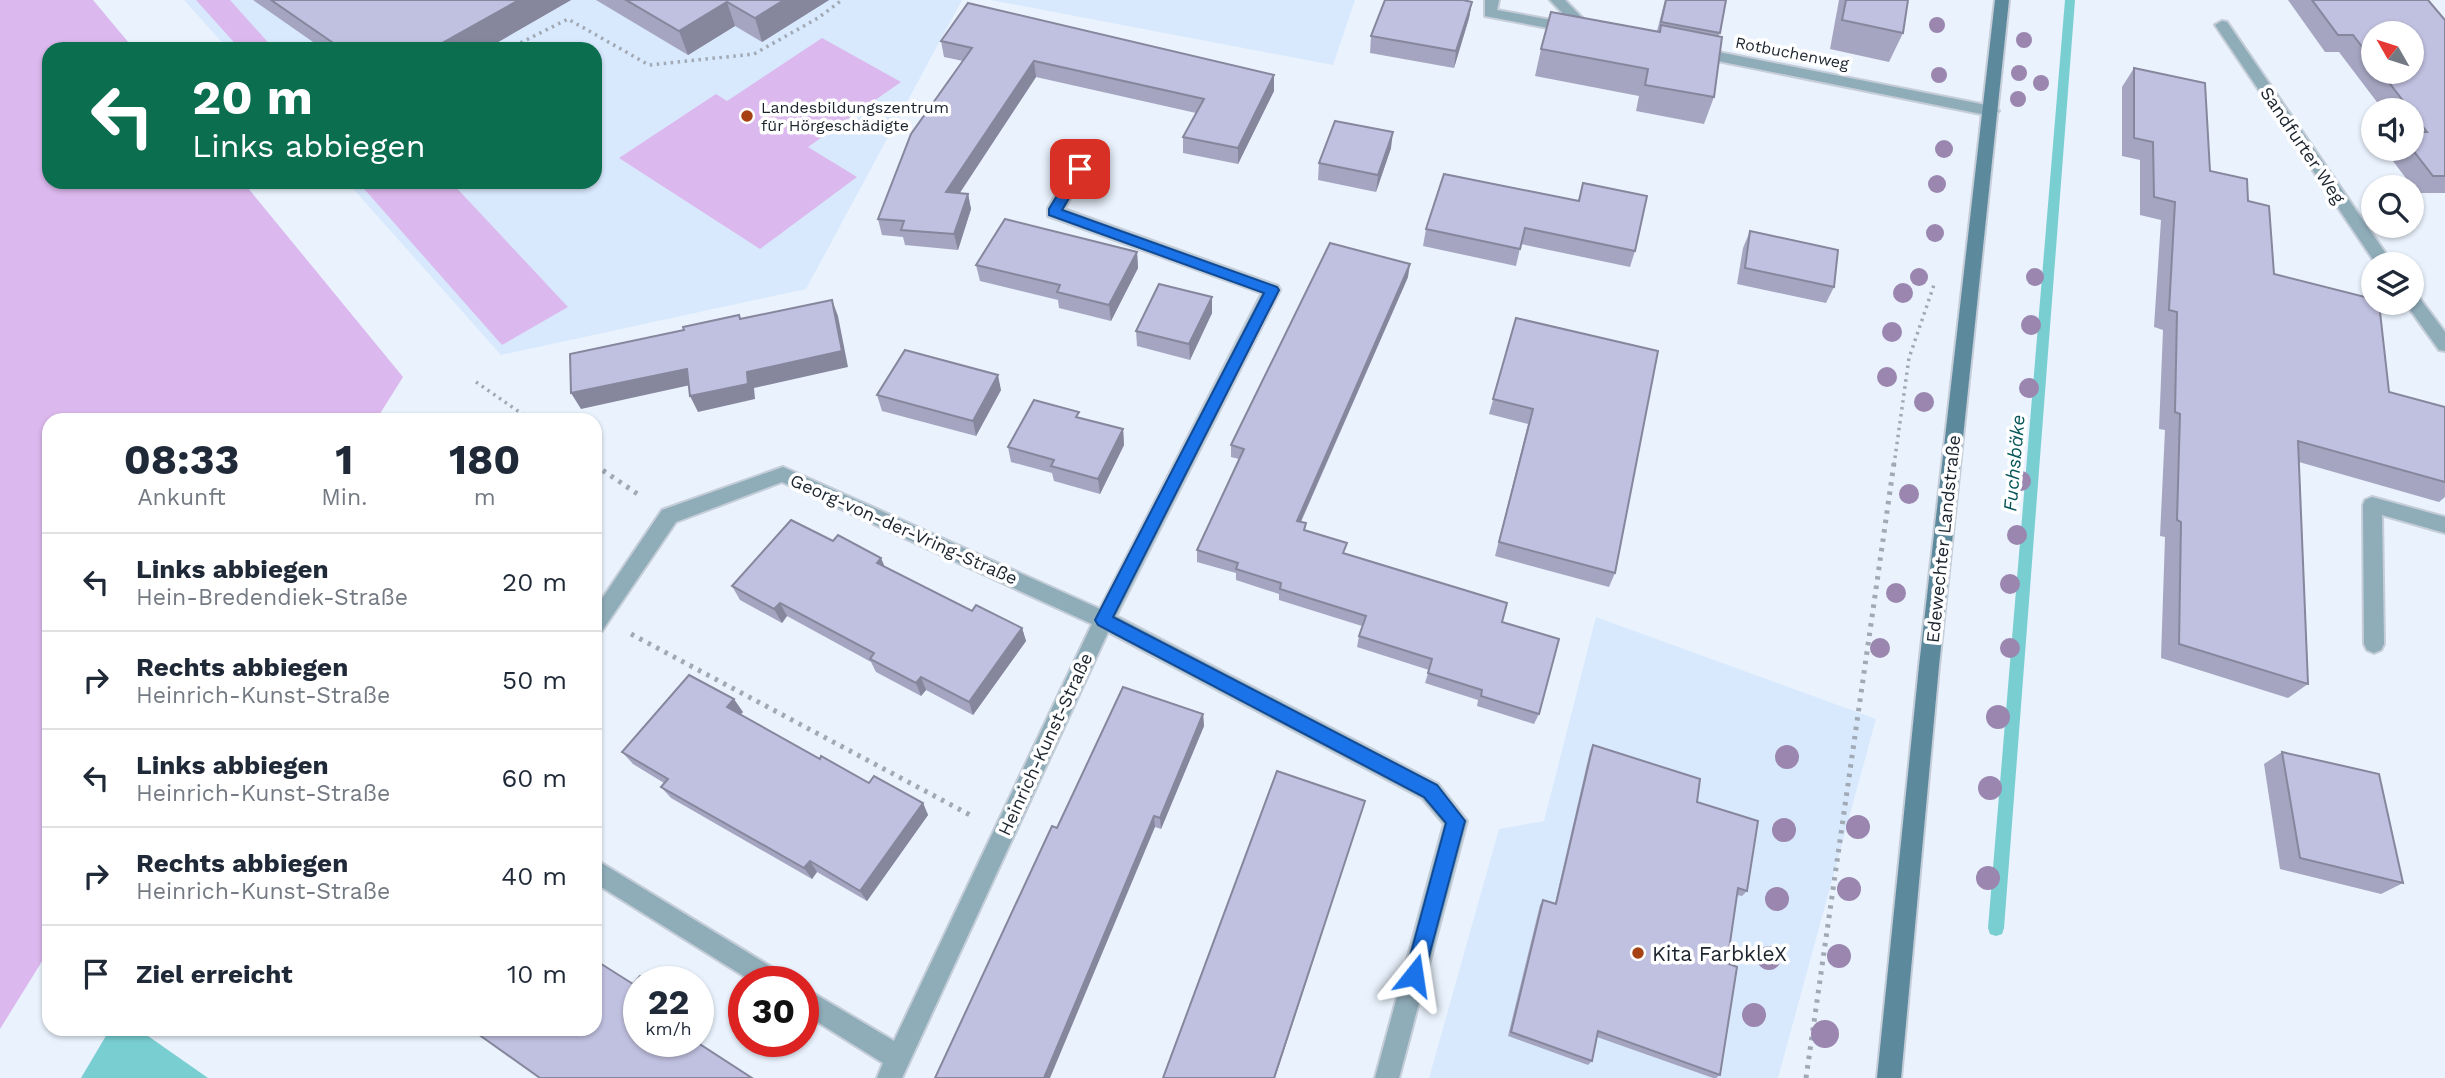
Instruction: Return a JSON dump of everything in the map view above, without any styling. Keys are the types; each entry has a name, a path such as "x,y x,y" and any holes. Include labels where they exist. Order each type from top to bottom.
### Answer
{"main road":[{"name":"Edewechter Landstraße","path":"1889,1078 1931,652 2002,0"}],"street":[{"path":"1492,0 1490,13 1594,32"},
{"path":"1558,0 1594,32"},
{"name":"Sandfurter Weg","path":"2222,25 2377,252"},
{"name":"Rotbuchenweg","path":"1680,49 1990,111"},
{"name":"Heinrich-Kunst-Straße","path":"893,1068 1104,620 1272,290 1054,212 1080,169"},
{"path":"2423,315 2445,345"},
{"name":"Georg-von-der-Vring-Straße","path":"669,516 783,474 1104,620 1430,791 1456,821 1387,1078"},
{"path":"2374,644 2372,505 2445,525"},
{"path":"602,614 669,516"},
{"path":"602,874 749,966"},
{"path":"819,1011 893,1068"}],"path":[{"path":"522,42 568,19 649,65 754,54 818,18 842,0"},
{"path":"1806,1078 1909,358 1936,279"},
{"path":"476,382 521,413"},
{"path":"602,470 669,516"},
{"path":"602,624 1004,833"}],"shaded area":[{"path":"0,0 93,0 128,42 42,42 42,189 249,189 403,377 380,413 42,413 42,961 0,1029"},
{"name":"Landesbildungszentrum für Hörgeschädigte","path":"184,0 962,0 806,289 501,355 353,189 602,189 602,42 222,42"},
{"path":"196,0 230,0 268,42 234,42"},
{"path":"991,0 1355,0 1333,65"},
{"path":"822,38 901,82 808,147 857,177 760,249 619,158 716,94 727,101"},
{"path":"364,189 458,189 568,307 502,345"},
{"name":"Kita FarbkleX","path":"1596,617 1876,719 1778,1078 1429,1078 1499,829 1544,821"}],"water":[{"path":"106,1036 148,1036 208,1078 81,1078"}],"building":[{"path":"271,0 519,0 444,42 332,42"},
{"path":"626,0 784,0 755,18 727,2 679,31"},
{"path":"1385,0 1472,2 1456,51 1371,36"},
{"path":"1666,0 1726,0 1720,33 1661,22"},
{"path":"1846,0 1908,0 1903,33 1842,20"},
{"path":"2312,0 2428,0 2445,20 2445,176 2433,176 2421,161 2424,161 2424,132 2427,132 2424,128 2424,98 2401,98 2390,84 2424,84 2424,21 2361,21 2361,45 2353,35 2338,35"},
{"path":"968,3 1274,75 1238,148 1183,137 1204,99 1034,61 946,192 968,194 954,234 901,230 904,221 878,219 911,134 972,48 941,41"},
{"path":"1551,12 1660,32 1661,25 1722,37 1714,97 1645,85 1648,69 1541,49"},
{"path":"2134,68 2205,83 2210,171 2247,179 2248,201 2269,206 2274,274 2361,296 2361,315 2380,315 2389,392 2445,407 2445,482 2298,441 2308,684 2179,644 2181,522 2177,520 2180,414 2175,412 2177,312 2169,310 2175,202 2154,197 2153,142 2134,138"},
{"path":"1335,121 1393,132 1378,175 1319,163"},
{"path":"1444,174 1579,201 1583,183 1647,196 1635,251 1525,228 1520,249 1426,229"},
{"path":"1005,219 1137,252 1109,305 1057,292 1060,285 976,265"},
{"path":"1750,231 1838,250 1834,287 1745,268"},
{"path":"1330,243 1410,264 1297,521 1306,523 1304,530 1347,543 1343,553 1507,603 1502,622 1559,639 1539,714 1481,696 1482,690 1428,673 1432,659 1359,636 1366,616 1280,589 1281,583 1236,569 1238,563 1197,550 1244,449 1231,445"},
{"path":"1159,284 1212,297 1189,344 1136,331"},
{"path":"832,300 842,351 747,372 748,384 690,396 687,369 571,393 570,354 684,330 683,327 739,315 740,319"},
{"path":"1516,318 1658,351 1615,573 1499,542 1533,409 1493,399"},
{"path":"905,350 998,375 973,421 877,395"},
{"path":"1034,400 1079,412 1076,417 1123,429 1098,479 1051,466 1054,460 1008,447"},
{"path":"791,520 833,541 838,535 881,558 877,563 972,611 976,605 1022,628 969,702 921,677 916,683 870,659 874,653 780,603 774,609 732,586"},
{"path":"689,675 734,699 727,707 820,759 821,756 869,783 874,776 923,803 860,891 810,861 804,868 661,787 668,779 622,752"},
{"path":"1123,687 1203,714 1160,818 1154,816 1044,1078 935,1078 1052,826 1057,828"},
{"path":"1593,745 1700,779 1697,802 1758,821 1747,891 1738,888 1727,963 1737,967 1720,1075 1598,1031 1592,1061 1511,1032 1543,900 1556,904"},
{"path":"2282,752 2379,774 2403,883 2300,858"},
{"path":"1277,771 1365,801 1274,1078 1163,1078"},
{"path":"602,964 623,978 623,1057 714,1057 714,1053 752,1078 540,1078 481,1036 602,1036"}],"waterway":[{"name":"Fuchsbäke","path":"1996,928 2070,0"}],"place":[{"name":"Landesbildungszentrum für Hörgeschädigte","path":"747,116"},
{"name":"Kita FarbkleX","path":"1638,953"}],"route":[{"path":"1080,169 1054,212 1272,290 1104,620 1430,791 1456,821 1414,975"}]}
